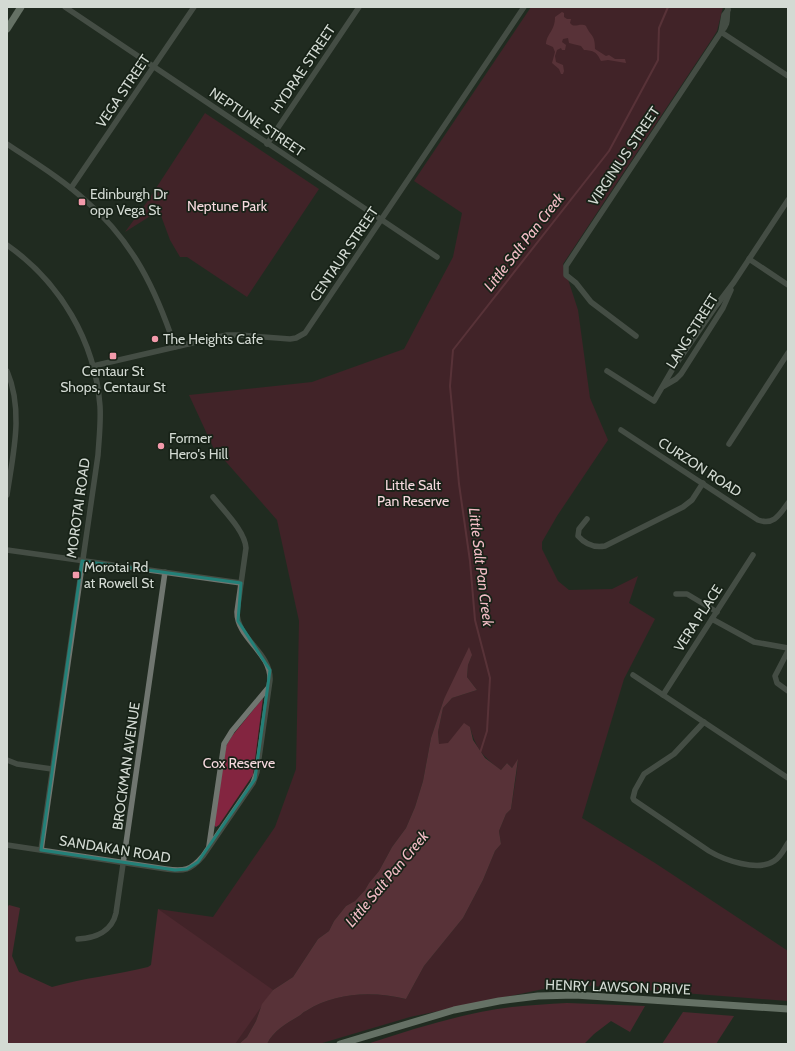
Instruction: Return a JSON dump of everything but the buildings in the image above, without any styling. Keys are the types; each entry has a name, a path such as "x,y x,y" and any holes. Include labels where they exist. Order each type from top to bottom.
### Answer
{"main road":[{"path":"7,29 21,7"},
{"name":"HENRY LAWSON DRIVE","path":"340,1044 454,1010 499,1001 538,996 575,995 788,1008"}],"street":[{"name":"NEPTUNE STREET","path":"65,7 437,257"},
{"name":"VEGA STREET","path":"71,188 194,7"},
{"name":"HYDRAE STREET","path":"267,144 359,7"},
{"name":"CENTAUR STREET","path":"93,366 233,335 282,339 301,336 308,329 524,7"},
{"name":"VIRGINIUS STREET","path":"636,336 593,304 576,283 566,275 566,266 721,32 724,15 728,8"},
{"path":"721,32 788,76"},
{"path":"7,144 71,188 105,219 126,244 140,265 159,301 175,347"},
{"name":"LANG STREET","path":"607,371 654,401 672,370 734,282 788,200"},
{"name":"MOROTAI ROAD","path":"7,245 35,268 65,303 80,330 93,366 100,407 98,455 41,850"},
{"path":"749,259 788,285"},
{"name":"LANG STREET","path":"663,387 681,374 723,308 734,282"},
{"path":"729,444 788,353"},
{"path":"7,371 15,398 16,423 7,495"},
{"name":"CURZON ROAD","path":"621,430 754,517 767,522 775,520 788,503"},
{"path":"586,519 579,529 578,536 592,545 600,547 605,546 678,511 692,500 702,483"},
{"name":"SANDAKAN ROAD","path":"7,846 182,870 193,866 203,856 255,779 270,674 268,665 238,622 237,612 246,548 245,539 213,497"},
{"path":"7,550 241,583"},
{"name":"VERA PLACE","path":"663,695 753,555"},
{"name":"BROCKMAN AVENUE","path":"78,939 100,935 113,921 116,912 165,572"},
{"path":"676,594 687,594 717,612"},
{"path":"712,620 754,642 788,649 775,676 777,683 788,691"},
{"path":"633,675 788,778"},
{"name":"SANDAKAN ROAD","path":"209,846 224,744 228,736 269,687"},
{"path":"704,722 674,754 644,774 635,790 634,800 708,851 730,860 754,865 768,864 778,858 788,843"},
{"path":"7,760 17,764 52,769"}],"highlighted area":[{"path":"82,561 241,583 238,621 270,670 255,779 198,862 187,869 175,870 41,850"}],"green space":[{"name":"Little Salt Pan Reserve","path":"531,7 723,7 717,31 563,264 578,310 590,398 608,440 557,516 542,542 542,549 558,581 569,590 612,589 638,576 629,603 655,619 624,679 582,818 655,863 788,951 788,1001 567,984 410,1017 319,1044 267,1044 277,1031 305,1011 330,1000 367,994 393,996 406,999 424,966 463,918 483,880 495,851 501,844 499,831 506,814 511,809 518,760 512,768 507,763 501,770 489,761 481,752 470,727 448,744 439,745 438,732 443,708 452,698 477,690 467,677 468,665 472,655 444,699 431,738 423,781 415,807 406,828 392,847 379,871 355,901 346,906 334,921 329,931 318,939 293,977 273,990 262,1004 256,1021 247,1037 239,1044 221,1044 158,909 213,917 275,827 296,769 299,621 277,520 213,447 189,395 312,382 404,349 453,257 462,213 414,181"},
{"name":"Neptune Park","path":"205,113 319,189 247,297 187,257 180,257 170,240 160,213 152,215 125,232 147,202"},
{"name":"Cox Reserve","path":"263,698 253,775 219,825 216,827 214,825 226,746 232,736"},
{"path":"9,905 20,908 12,956 19,972 52,987 136,970 151,965 158,909 273,990 235,1044 7,1044 7,908"},
{"path":"567,1003 645,1006 630,1032 611,1021 584,1044 367,1044 438,1022 475,1013 512,1007"},
{"path":"683,1012 734,1016 716,1044 662,1044"}],"water":[{"path":"562,12 564,13 564,17 571,19 570,23 572,25 586,26 593,38 595,49 606,56 609,55 615,59 625,59 626,63 608,60 601,61 598,55 594,52 584,50 581,46 569,43 568,38 563,39 562,42 566,45 565,50 562,50 561,48 557,50 555,56 556,62 563,65 564,71 563,74 561,74 559,69 552,63 555,52 553,47 546,44 554,26 555,17"},
{"path":"469,647 472,655 468,665 467,677 477,690 452,698 443,708 438,732 439,744 448,743 464,723 470,727 473,740 485,758 501,770 507,763 512,768 518,759 511,809 506,814 499,831 501,844 495,851 483,880 463,918 424,966 406,999 393,996 368,994 330,1000 305,1011 277,1031 267,1044 239,1044 247,1037 256,1021 262,1004 273,990 293,977 318,939 329,931 334,921 346,906 355,901 365,890 406,828 415,807 423,781 431,738 444,699"}],"waterway":[{"name":"Little Salt Pan Creek","path":"480,753 487,731 490,678 475,620 470,561 459,484 450,386 453,350 609,151 658,60 659,28 668,7"}],"place":[{"name":"Edinburgh Dr opp Vega St","path":"82,202"},
{"name":"The Heights Cafe","path":"155,339"},
{"name":"Centaur St Shops, Centaur St","path":"113,356"},
{"name":"Former Hero's Hill","path":"161,446"},
{"name":"Morotai Rd at Rowell St","path":"76,575"}]}
